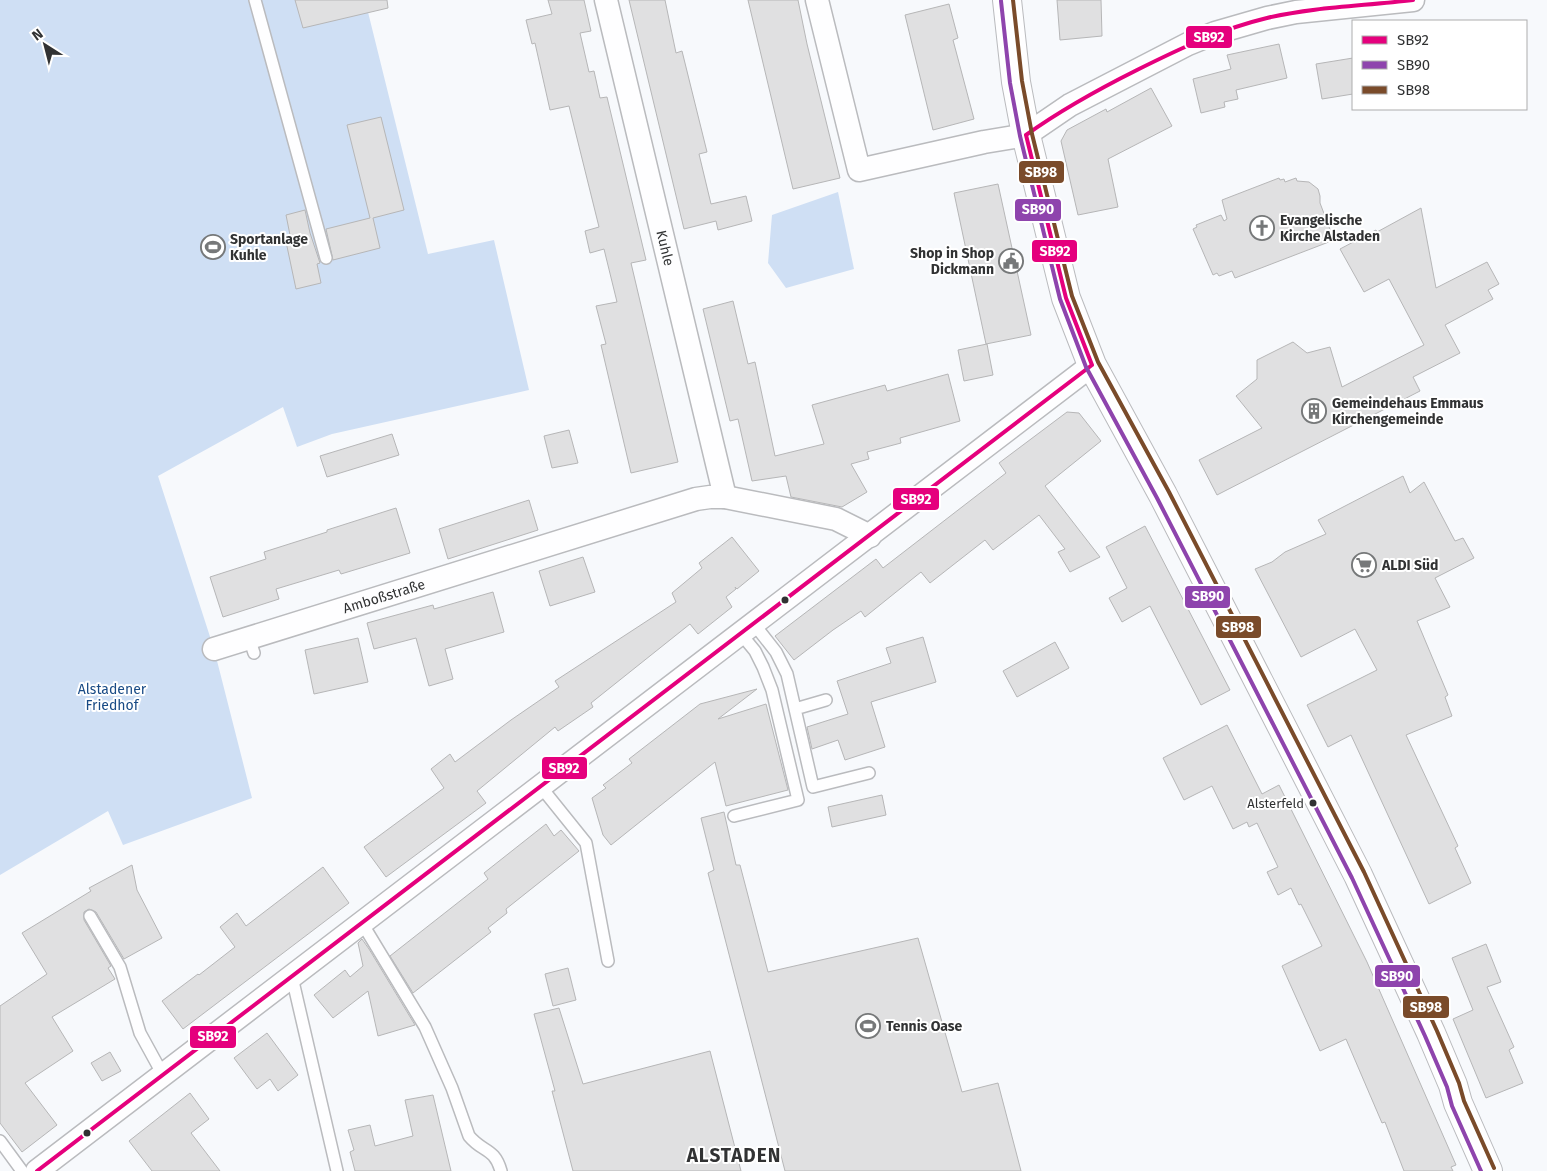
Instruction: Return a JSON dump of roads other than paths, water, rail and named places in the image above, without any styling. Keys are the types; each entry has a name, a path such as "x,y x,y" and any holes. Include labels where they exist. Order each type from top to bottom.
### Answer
{"street":[{"name":"Kuhle","path":"606,0 725,497"},
{"path":"817,0 859,170 984,142 1026,135 1070,105 1188,44 1215,33 1296,12 1413,0"},
{"path":"1007,0 1016,82 1026,135 1064,291 1092,365 1163,494 1358,875 1431,1033 1488,1171"},
{"path":"37,1171 1092,365"},
{"name":"Amboßstraße","path":"214,649 252,646 673,505 710,496 725,497 836,519 870,536"}],"lane":[{"path":"255,0 326,258"},
{"path":"748,629 776,652 787,674 813,787 869,773"},
{"path":"734,816 798,800 772,690 755,651 748,629"},
{"path":"795,709 826,700"},
{"path":"541,787 586,843 608,961"},
{"path":"90,916 120,967 140,1034 163,1075"},
{"path":"362,923 425,1027 449,1080 469,1136 474,1142 495,1156 501,1171"},
{"path":"292,977 337,1171"},
{"path":"0,1141 22,1171"}],"place":[{"name":"Evangelische Kirche Alstaden","path":"1262,228"},
{"name":"Sportanlage Kuhle","path":"213,247"},
{"name":"Shop in Shop Dickmann","path":"1011,261"},
{"name":"Gemeindehaus Emmaus Kirchengemeinde","path":"1314,411"},
{"name":"ALDI Süd","path":"1364,565"},
{"name":"Alsterfeld","path":"1313,803"},
{"name":"Tennis Oase","path":"868,1026"}],"district":[{"name":"ALSTADEN","path":"734,1155"}],"park label":[{"name":"Alstadener Friedhof","path":"112,698"}]}
